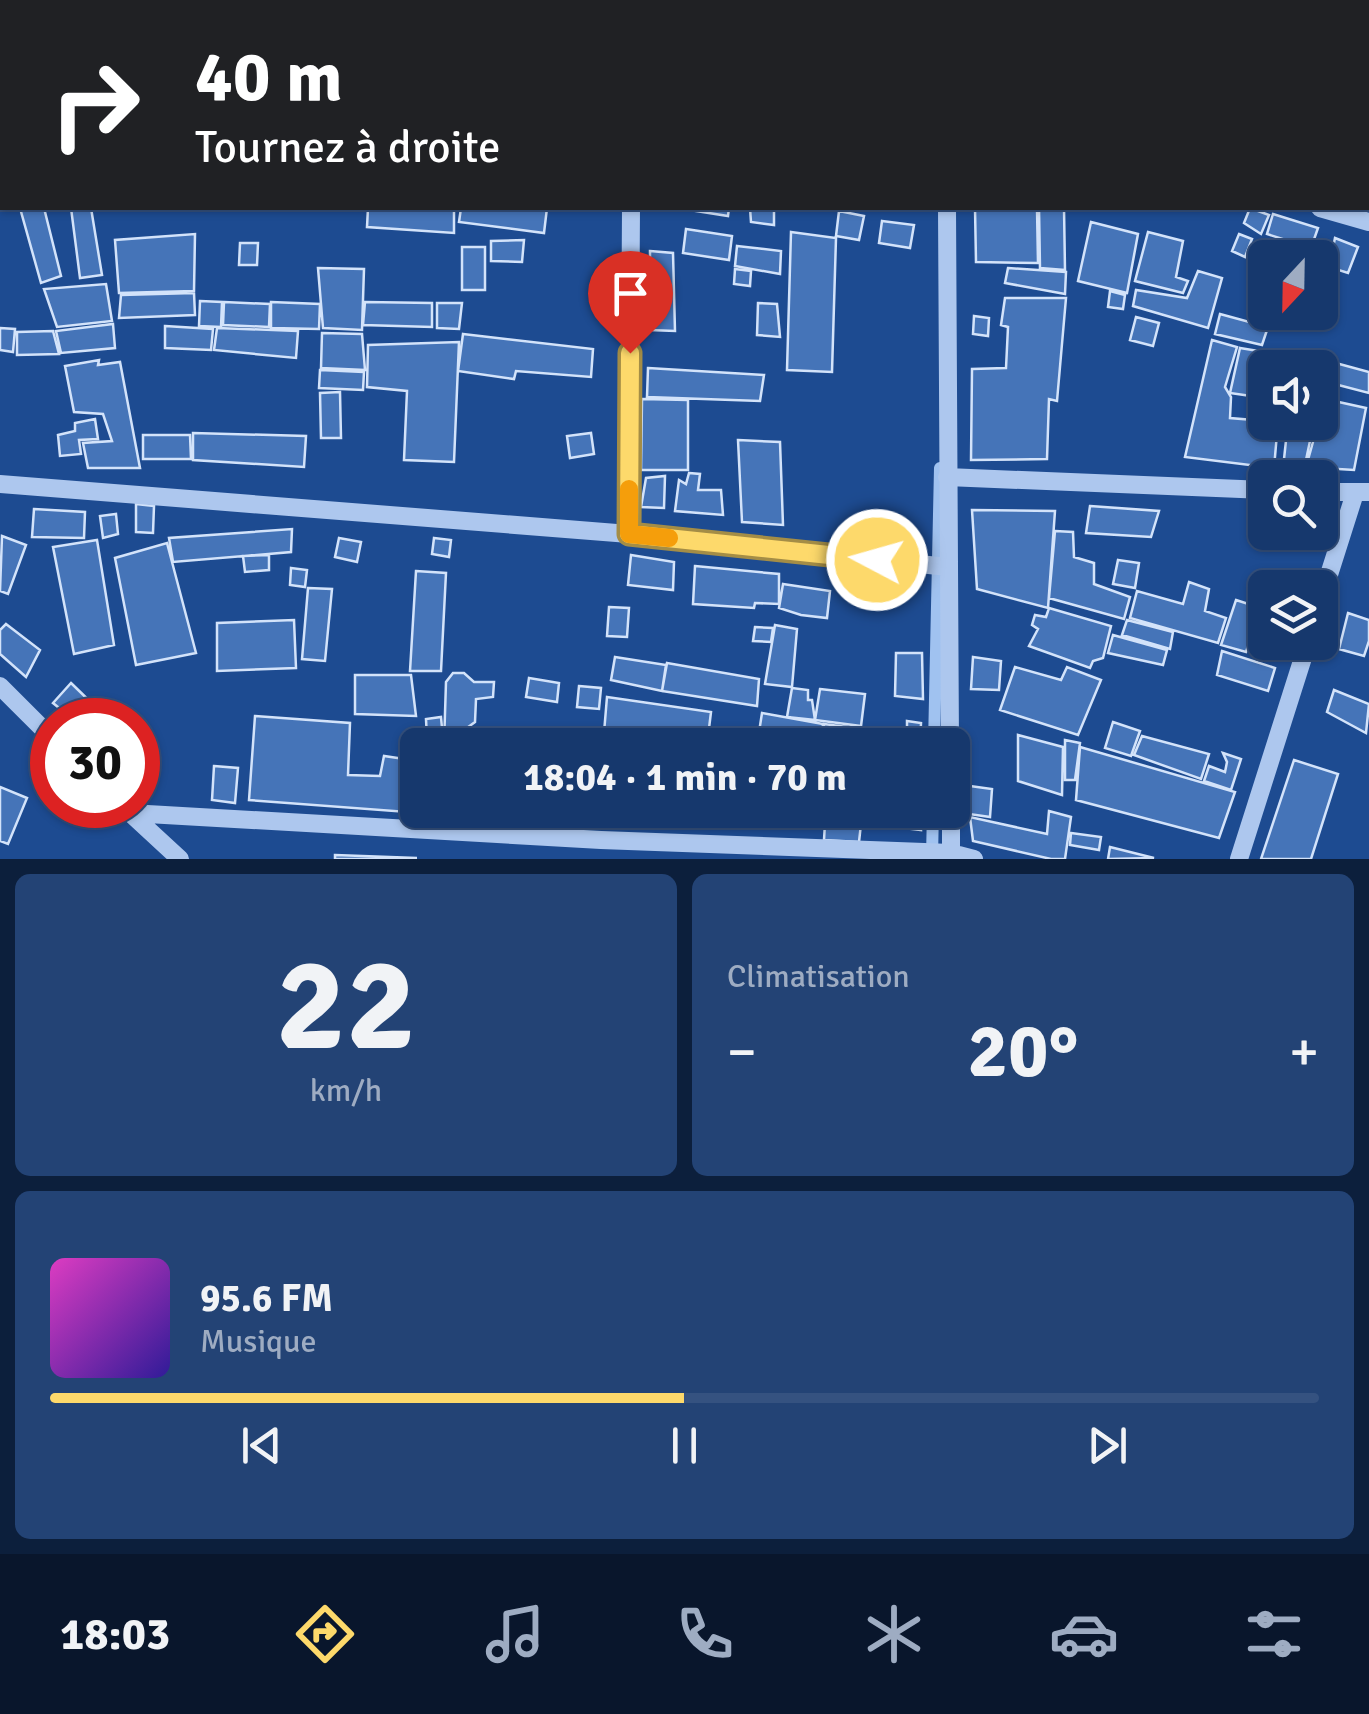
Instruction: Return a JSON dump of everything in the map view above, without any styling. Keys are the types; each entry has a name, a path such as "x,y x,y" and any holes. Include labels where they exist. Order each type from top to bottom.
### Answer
{"street":[{"path":"629,534 631,210"},
{"path":"948,210 950,728"},
{"path":"1327,210 1369,222"},
{"path":"948,478 1248,489"},
{"path":"0,484 629,534 948,567"},
{"path":"1332,570 1362,492"},
{"path":"1239,859 1302,660"},
{"path":"0,686 30,716"},
{"path":"160,812 600,849 974,859"},
{"path":"147,828 180,859"},
{"path":"951,828 951,856"}],"building":[{"path":"21,210 44,210 61,276 41,283"},
{"path":"71,210 91,210 102,275 80,278"},
{"path":"368,210 454,210 454,233 367,227"},
{"path":"461,210 547,210 544,233 459,222"},
{"path":"690,210 729,210 728,216"},
{"path":"750,210 774,210 774,225 751,222"},
{"path":"975,210 1037,210 1038,263 976,262"},
{"path":"1039,210 1064,210 1065,270 1040,268"},
{"path":"1249,210 1269,215 1261,234 1244,223"},
{"path":"839,211 864,216 859,240 836,236"},
{"path":"1273,214 1318,228 1314,240 1286,240 1267,234"},
{"path":"882,221 914,225 910,248 879,243"},
{"path":"1091,222 1138,234 1127,293 1078,281"},
{"path":"686,229 732,236 729,260 683,253"},
{"path":"791,232 836,238 832,372 787,370"},
{"path":"1148,232 1183,241 1176,277 1188,281 1183,293 1135,281"},
{"path":"195,234 194,291 119,293 115,240"},
{"path":"1239,234 1252,239 1248,240 1245,257 1232,251"},
{"path":"1335,238 1358,247 1348,273 1338,270 1338,240"},
{"path":"524,240 522,262 491,261 491,241"},
{"path":"240,243 258,243 257,265 239,265"},
{"path":"737,246 781,251 780,274 735,266"},
{"path":"462,247 485,247 485,290 462,290"},
{"path":"650,251 673,253 675,331 650,330"},
{"path":"318,268 364,269 362,330 323,328"},
{"path":"1008,268 1066,272 1065,294 1005,283"},
{"path":"735,269 751,271 750,286 734,284"},
{"path":"1198,271 1222,278 1208,328 1133,306 1136,290 1187,298"},
{"path":"106,284 112,321 57,327 44,289"},
{"path":"1110,291 1125,295 1123,309 1108,307"},
{"path":"194,293 195,315 119,318 121,295"},
{"path":"1005,298 1066,298 1057,401 1049,399 1047,459 971,460 972,369 1006,368 1008,327 1001,325"},
{"path":"200,301 222,302 221,327 199,326"},
{"path":"224,302 270,304 269,327 223,325"},
{"path":"271,302 320,304 319,329 271,328"},
{"path":"365,302 432,303 432,327 363,325"},
{"path":"437,303 462,303 459,329 437,328"},
{"path":"758,303 777,304 780,337 757,335"},
{"path":"1220,314 1248,322 1248,330 1267,330 1262,345 1215,334"},
{"path":"974,316 989,318 988,336 973,334"},
{"path":"1136,317 1159,323 1153,346 1130,340"},
{"path":"113,324 115,348 61,353 56,331"},
{"path":"165,326 213,329 211,350 165,348"},
{"path":"0,328 15,329 13,352 0,350"},
{"path":"217,328 298,331 296,358 214,350"},
{"path":"53,331 59,354 17,355 17,332"},
{"path":"322,333 362,334 365,370 321,368"},
{"path":"463,334 593,349 591,377 516,371 514,379 458,371"},
{"path":"1212,340 1237,347 1225,387 1231,397 1230,418 1248,420 1248,440 1276,440 1275,460 1248,460 1248,465 1185,457"},
{"path":"459,342 454,462 404,460 407,391 367,387 368,345"},
{"path":"1240,348 1252,350 1248,350 1248,396 1230,393"},
{"path":"99,360 98,365 120,362 140,468 88,468 83,443 112,441 103,414 74,412 65,366"},
{"path":"1338,364 1369,372 1369,393 1338,385"},
{"path":"648,368 764,375 760,401 647,397"},
{"path":"320,370 364,372 363,390 319,388"},
{"path":"340,392 341,438 321,438 320,393"},
{"path":"642,399 688,400 688,470 641,470"},
{"path":"1338,402 1366,408 1354,470 1338,469 1338,460 1308,460 1314,440 1338,440"},
{"path":"95,419 98,439 79,440 81,454 60,456 58,435 75,431 75,423"},
{"path":"193,433 306,436 304,467 193,460"},
{"path":"591,433 594,454 570,458 567,436"},
{"path":"143,435 190,435 191,459 143,459"},
{"path":"738,440 780,442 783,525 742,522"},
{"path":"1286,440 1310,440 1306,460 1284,459"},
{"path":"689,473 700,474 698,490 721,490 723,515 675,511 679,480 686,484"},
{"path":"665,476 664,508 641,507 646,478"},
{"path":"136,504 154,506 153,533 136,532"},
{"path":"1090,506 1159,511 1151,537 1086,533"},
{"path":"34,509 85,512 84,538 32,537"},
{"path":"972,510 1055,511 1048,608 977,589"},
{"path":"116,514 118,534 103,538 100,516"},
{"path":"292,529 291,552 173,562 169,538"},
{"path":"1055,531 1073,532 1074,557 1094,563 1094,584 1130,597 1124,619 1049,598"},
{"path":"2,536 26,545 8,594 0,591"},
{"path":"339,538 361,542 357,562 335,557"},
{"path":"434,538 451,540 449,557 432,554"},
{"path":"97,540 114,645 74,654 53,547"},
{"path":"167,543 196,653 136,665 115,558"},
{"path":"269,555 269,570 245,572 243,556"},
{"path":"631,555 674,562 673,590 628,585"},
{"path":"1118,560 1139,563 1135,588 1113,584"},
{"path":"695,566 779,574 779,604 755,603 754,608 693,604"},
{"path":"291,568 307,570 305,587 290,585"},
{"path":"416,571 446,573 441,671 410,671"},
{"path":"1189,582 1209,589 1205,611 1226,618 1218,643 1130,618 1137,591 1183,604"},
{"path":"783,584 830,591 827,618 779,608"},
{"path":"308,588 332,589 325,661 302,659"},
{"path":"1236,600 1248,604 1246,652 1221,645"},
{"path":"609,607 629,608 627,637 607,636"},
{"path":"1049,608 1111,626 1103,658 1093,661 1090,668 1029,646 1038,629 1032,625 1035,615 1046,617"},
{"path":"1348,613 1369,620 1364,656 1339,649"},
{"path":"294,620 296,668 217,671 217,623"},
{"path":"1127,620 1173,632 1170,649 1122,635"},
{"path":"6,624 40,650 26,677 0,654 0,630"},
{"path":"775,625 797,629 792,687 765,684"},
{"path":"755,627 773,628 771,642 753,641"},
{"path":"1113,635 1167,650 1163,665 1108,653"},
{"path":"1222,651 1275,668 1268,691 1217,675"},
{"path":"896,653 922,653 923,699 895,696"},
{"path":"615,657 666,665 662,691 611,680"},
{"path":"973,657 1001,661 999,690 971,689"},
{"path":"667,663 759,679 757,706 662,691"},
{"path":"1015,667 1061,680 1067,667 1101,680 1078,735 1000,710"},
{"path":"453,673 464,673 474,682 494,682 493,697 476,699 475,722 467,728 445,728 446,682"},
{"path":"355,675 411,675 416,716 355,714"},
{"path":"529,678 559,683 557,702 526,697"},
{"path":"71,683 86,698 58,698"},
{"path":"579,686 601,688 599,709 577,707"},
{"path":"792,688 808,690 815,720 787,717"},
{"path":"820,689 865,694 861,726 815,720"},
{"path":"1334,690 1369,704 1366,733 1327,712"},
{"path":"607,697 711,712 709,728 604,728"},
{"path":"762,713 823,724 822,728 760,728"},
{"path":"255,716 350,723 348,775 380,776 384,756 400,758 400,811 249,800"},
{"path":"441,717 442,728 426,728 426,719"},
{"path":"907,721 921,723 921,728 907,728"},
{"path":"1113,722 1140,731 1131,756 1105,748"},
{"path":"1018,735 1063,747 1062,795 1018,781"},
{"path":"1142,736 1209,754 1201,779 1134,755"},
{"path":"1065,740 1080,743 1075,780 1065,780"},
{"path":"1080,747 1235,792 1219,838 1076,800"},
{"path":"1223,753 1241,759 1231,790 1204,781 1209,766 1225,772 1227,762"},
{"path":"1294,760 1338,774 1311,859 1261,859"},
{"path":"214,766 238,768 235,803 212,800"},
{"path":"970,786 992,789 990,817 970,814"},
{"path":"0,787 27,798 8,844 0,841"},
{"path":"1049,811 1071,817 1065,859 973,841 970,817 1047,834"},
{"path":"825,828 861,828 859,842 824,840"},
{"path":"1071,833 1101,837 1099,850 1070,845"},
{"path":"1110,847 1154,858 1108,859"},
{"path":"335,855 417,858 335,859"}],"waterway":[{"path":"934,728 940,468"},
{"path":"932,857 933,828"}],"slow traffic":[{"path":"629,489 629,534 669,538"}],"route":[{"path":"630,353 629,534 877,560"}]}
